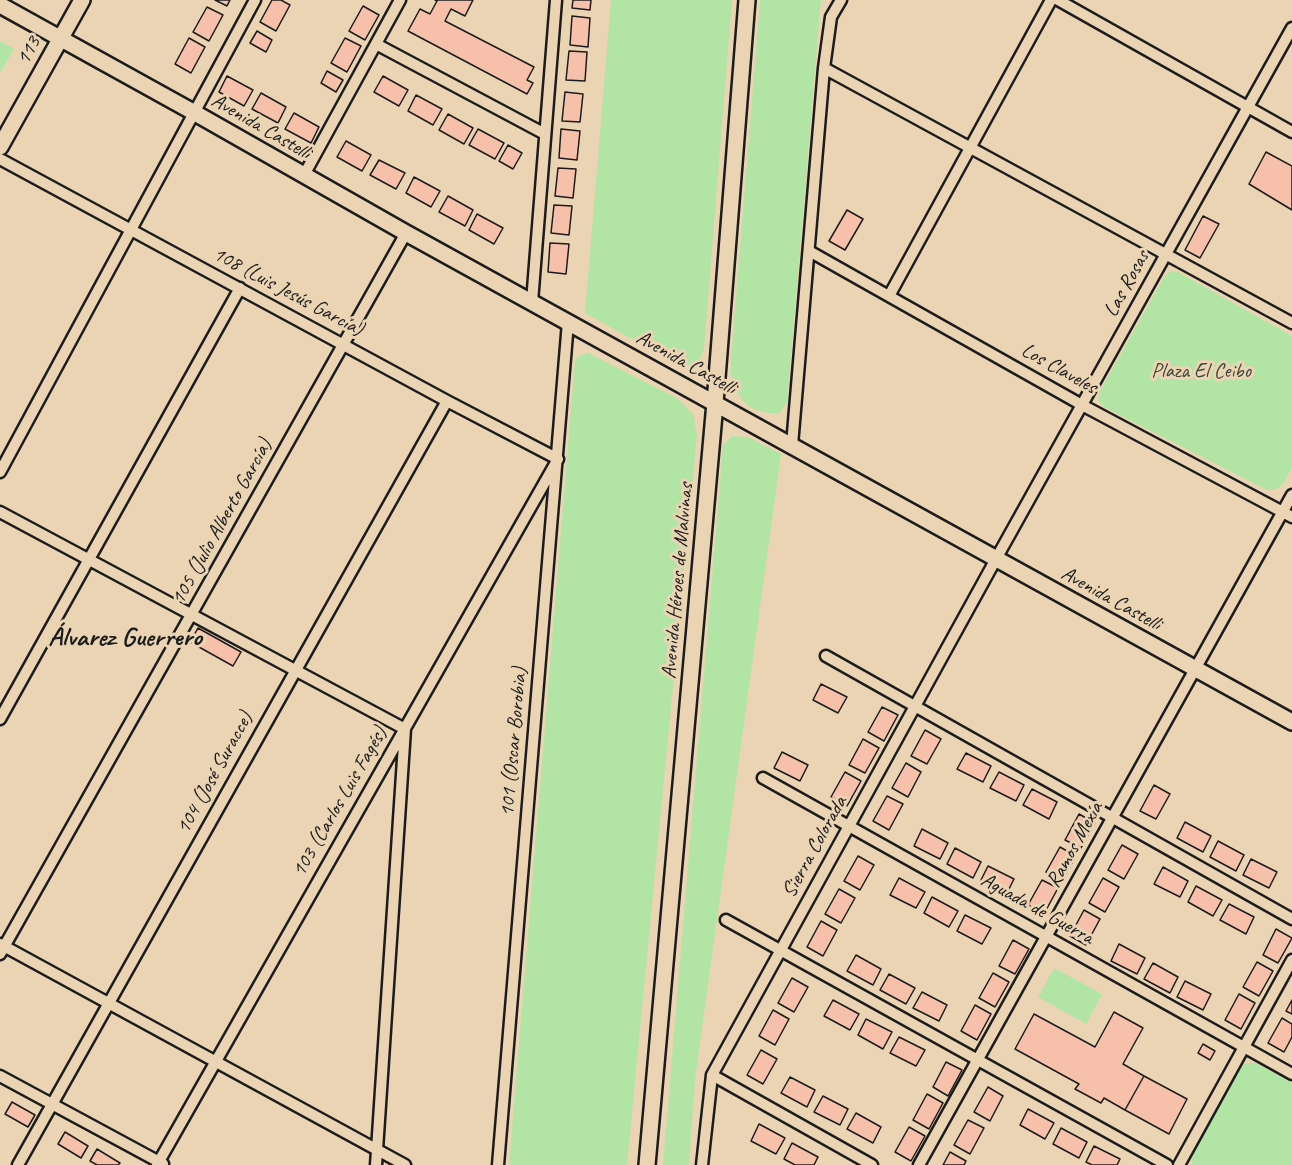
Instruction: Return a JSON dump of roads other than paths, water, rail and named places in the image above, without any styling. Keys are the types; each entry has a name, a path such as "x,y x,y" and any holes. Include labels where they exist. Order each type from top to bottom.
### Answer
{"main road":[{"name":"113","path":"0,147 82,0"},
{"name":"Avenida Héroes de Malvinas","path":"647,1165 715,403 747,0"},
{"name":"Avenida Castelli","path":"0,5 406,233 1292,722"}],"street":[{"path":"0,472 255,0"},
{"path":"304,175 400,0"},
{"path":"532,302 556,0"},
{"path":"792,445 824,68 831,17 841,0"},
{"path":"889,296 1050,0"},
{"path":"1058,0 1292,132"},
{"name":"Las Rosas","path":"996,559 1292,28"},
{"path":"376,44 545,134"},
{"path":"824,68 1292,323"},
{"name":"108 (Luis Jesús García)","path":"0,159 558,459"},
{"name":"105 (Julio Alberto García)","path":"1,948 192,615 406,233"},
{"name":"Los Claveles","path":"809,251 1082,405 1287,514"},
{"path":"0,719 240,288"},
{"name":"101 (Oscar Borobia)","path":"498,1165 568,322"},
{"name":"104 (José Suracce)","path":"18,1165 447,401"},
{"name":"103 (Carlos Luis Fagés)","path":"160,1164 215,1061 558,459"},
{"name":"Ramos Mexía","path":"919,1165 1195,670 1287,514 1292,495"},
{"path":"0,512 405,729 376,1165"},
{"name":"Sierra Colorada","path":"702,1165 712,1075 996,559"},
{"path":"826,656 1292,919"},
{"name":"Aguada de Guerra","path":"763,778 1292,1074"},
{"path":"726,920 1167,1165"},
{"path":"1,948 108,1003 405,1165"},
{"path":"1179,1165 1292,960"},
{"path":"712,1075 872,1165"},
{"path":"0,1076 160,1164"}],"district":[{"name":"Álvarez Guerrero","path":"125,638"}],"park label":[{"name":"Plaza El Ceibo","path":"1201,371"}]}
